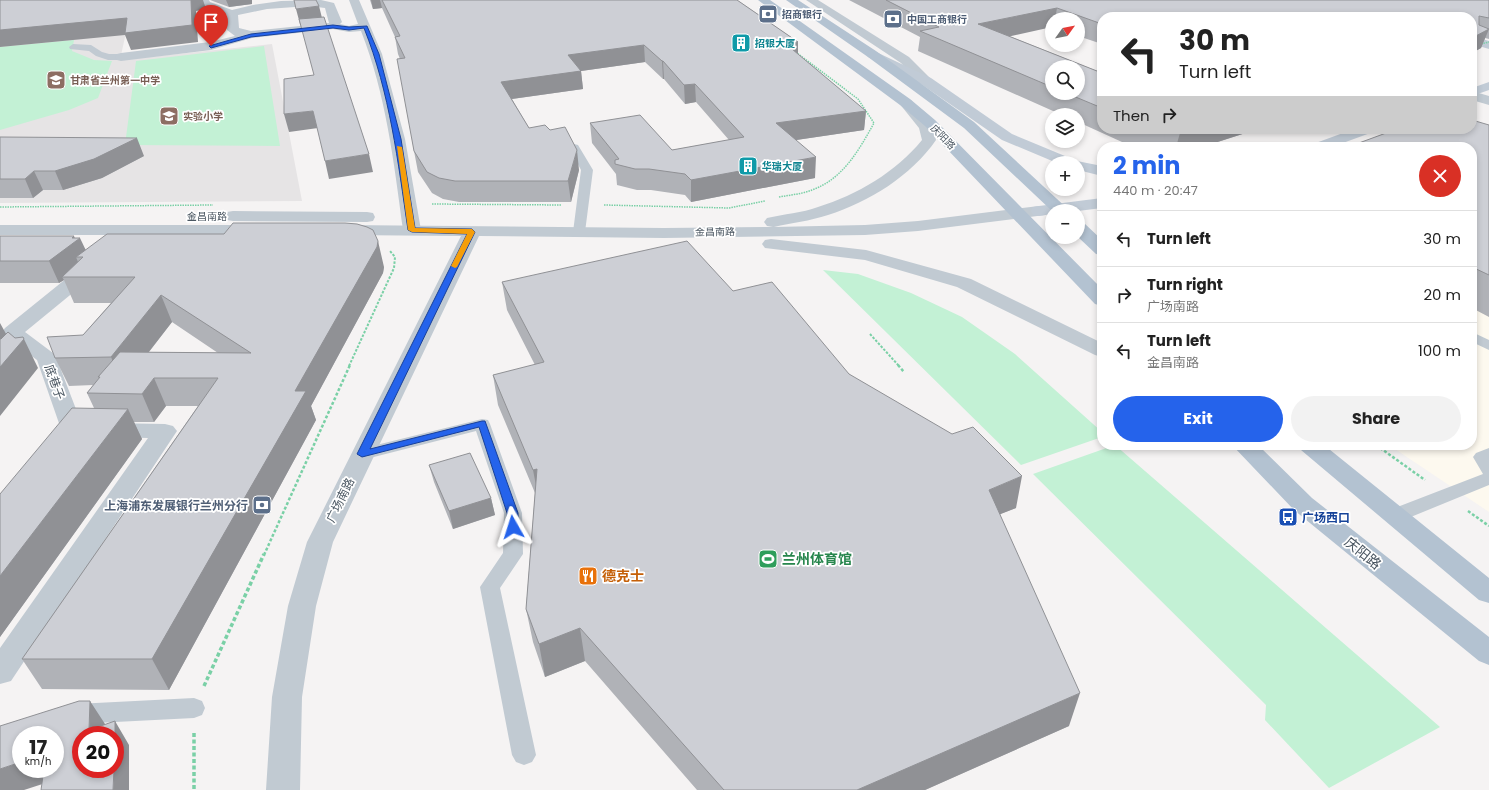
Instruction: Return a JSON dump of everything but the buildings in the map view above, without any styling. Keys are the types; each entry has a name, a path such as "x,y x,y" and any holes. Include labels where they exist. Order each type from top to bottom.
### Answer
{"main road":[{"name":"庆阳路","path":"763,0 905,102 930,123 1097,295"},
{"name":"庆阳路","path":"791,0 872,54 969,125 1055,204"},
{"path":"1477,41 1489,41"},
{"path":"1477,42 1489,45"},
{"path":"872,54 926,81 1007,137 1052,156"},
{"path":"1477,92 1489,86"},
{"path":"1332,142 1354,134"},
{"path":"1085,167 1097,170"},
{"path":"1085,206 1097,204"},
{"path":"1039,211 1045,211"},
{"path":"1085,233 1097,245"},
{"name":"庆阳路","path":"1249,450 1302,504 1489,653"},
{"path":"1315,450 1394,516 1485,586"}],"street":[{"path":"204,0 205,4 219,10 232,13 246,8 312,1 324,2 330,5 336,22 333,26"},
{"path":"354,0 376,54 398,139 412,230"},
{"path":"812,0 905,60 926,81"},
{"path":"232,13 233,30 238,33 251,35"},
{"path":"121,57 211,46 251,35 333,26 349,29 365,27"},
{"path":"1477,96 1489,101"},
{"path":"664,233 744,226 785,220 821,212 848,202 878,186 916,157 929,140 926,127 905,102"},
{"name":"金昌南路","path":"0,230 412,230 472,232 664,233 865,230 918,226 1039,211"},
{"name":"金昌南路","path":"0,216 365,216 412,230"},
{"name":"底巷子","path":"73,430 46,357 12,332 140,230"},
{"name":"广场南路","path":"283,790 288,697 302,606 320,542 472,232"},
{"path":"664,233 866,255 964,284 1097,349"},
{"path":"0,672 164,431 73,430 52,454"}],"lane":[{"path":"73,47 91,48 108,57 121,57"},
{"path":"574,147 587,170 579,232"},
{"path":"1477,339 1489,346"},
{"path":"362,454 482,424 513,513 513,554 490,587 524,755"},
{"path":"1489,454 1482,457 1489,470"},
{"path":"1394,516 1489,478"},
{"path":"59,715 194,708"}],"path":[{"path":"1477,41 1489,41"},
{"path":"775,198 814,190 837,175 858,152 874,123 858,99 795,52"},
{"path":"408,203 729,208 768,200"},
{"path":"0,207 219,205"},
{"path":"194,790 194,708 394,268 395,257 388,249"},
{"path":"870,334 904,372"}],"shaded area":[{"name":"实验小学","path":"0,0 133,0 120,60 272,44 302,201 0,203"},
{"path":"1477,230 1489,236 1489,512 1396,450 1477,450"}],"green space":[{"path":"74,40 72,51 94,60 112,61 98,98 69,110 0,130 0,47"},
{"path":"264,46 280,146 125,145 136,61"},
{"path":"823,270 858,274 911,293 962,317 1015,354 1097,428 1097,439 1021,465"},
{"path":"1101,450 1121,450 1440,727 1329,788 1265,720 1266,705 1033,474"}],"slow traffic":[{"path":"399,147 412,230 472,232 455,266"}],"place":[{"name":"招商银行","path":"768,14"},
{"name":"中国工商银行","path":"893,19"},
{"name":"招银大厦","path":"741,43"},
{"name":"甘肃省兰州第一中学","path":"56,80"},
{"name":"实验小学","path":"169,116"},
{"name":"华瑞大厦","path":"748,166"},
{"name":"上海浦东发展银行兰州分行","path":"262,505"},
{"name":"广场西口","path":"1288,517"},
{"name":"兰州体育馆","path":"768,559"},
{"name":"德克士","path":"588,576"}],"route":[{"path":"211,46 251,35 333,26 349,29 365,27 376,54 398,139 412,230 472,232 362,454 482,424 513,513 513,527"}]}
